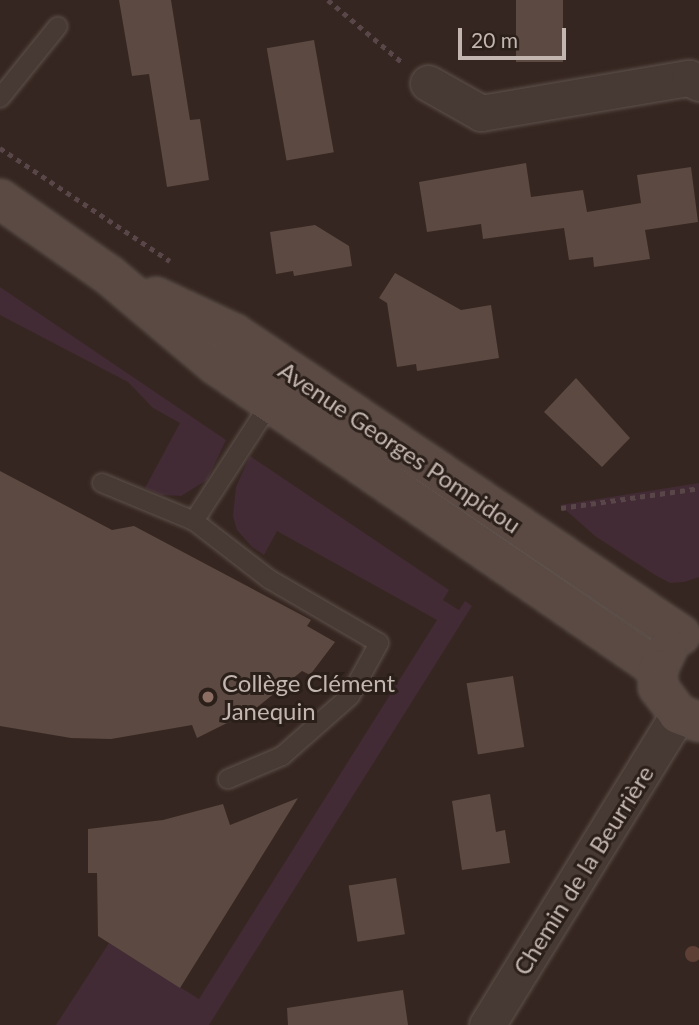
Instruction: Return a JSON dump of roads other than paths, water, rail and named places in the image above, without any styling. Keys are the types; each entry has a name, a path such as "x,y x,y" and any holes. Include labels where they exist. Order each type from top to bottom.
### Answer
{"street":[{"path":"428,83 481,113 689,78 699,83"},
{"name":"Avenue Georges Pompidou","path":"0,199 110,275 235,334 282,387 658,670 662,656 690,633 282,387"},
{"path":"658,670 665,703 689,718"},
{"name":"Chemin de la Beurrière","path":"486,1025 689,718"}],"lane":[{"path":"0,98 58,26"},
{"path":"194,521 282,387"},
{"path":"102,483 194,521 269,579 379,643 350,696 282,756 228,779"}],"place":[{"name":"Collège Clément Janequin","path":"208,697"}]}
